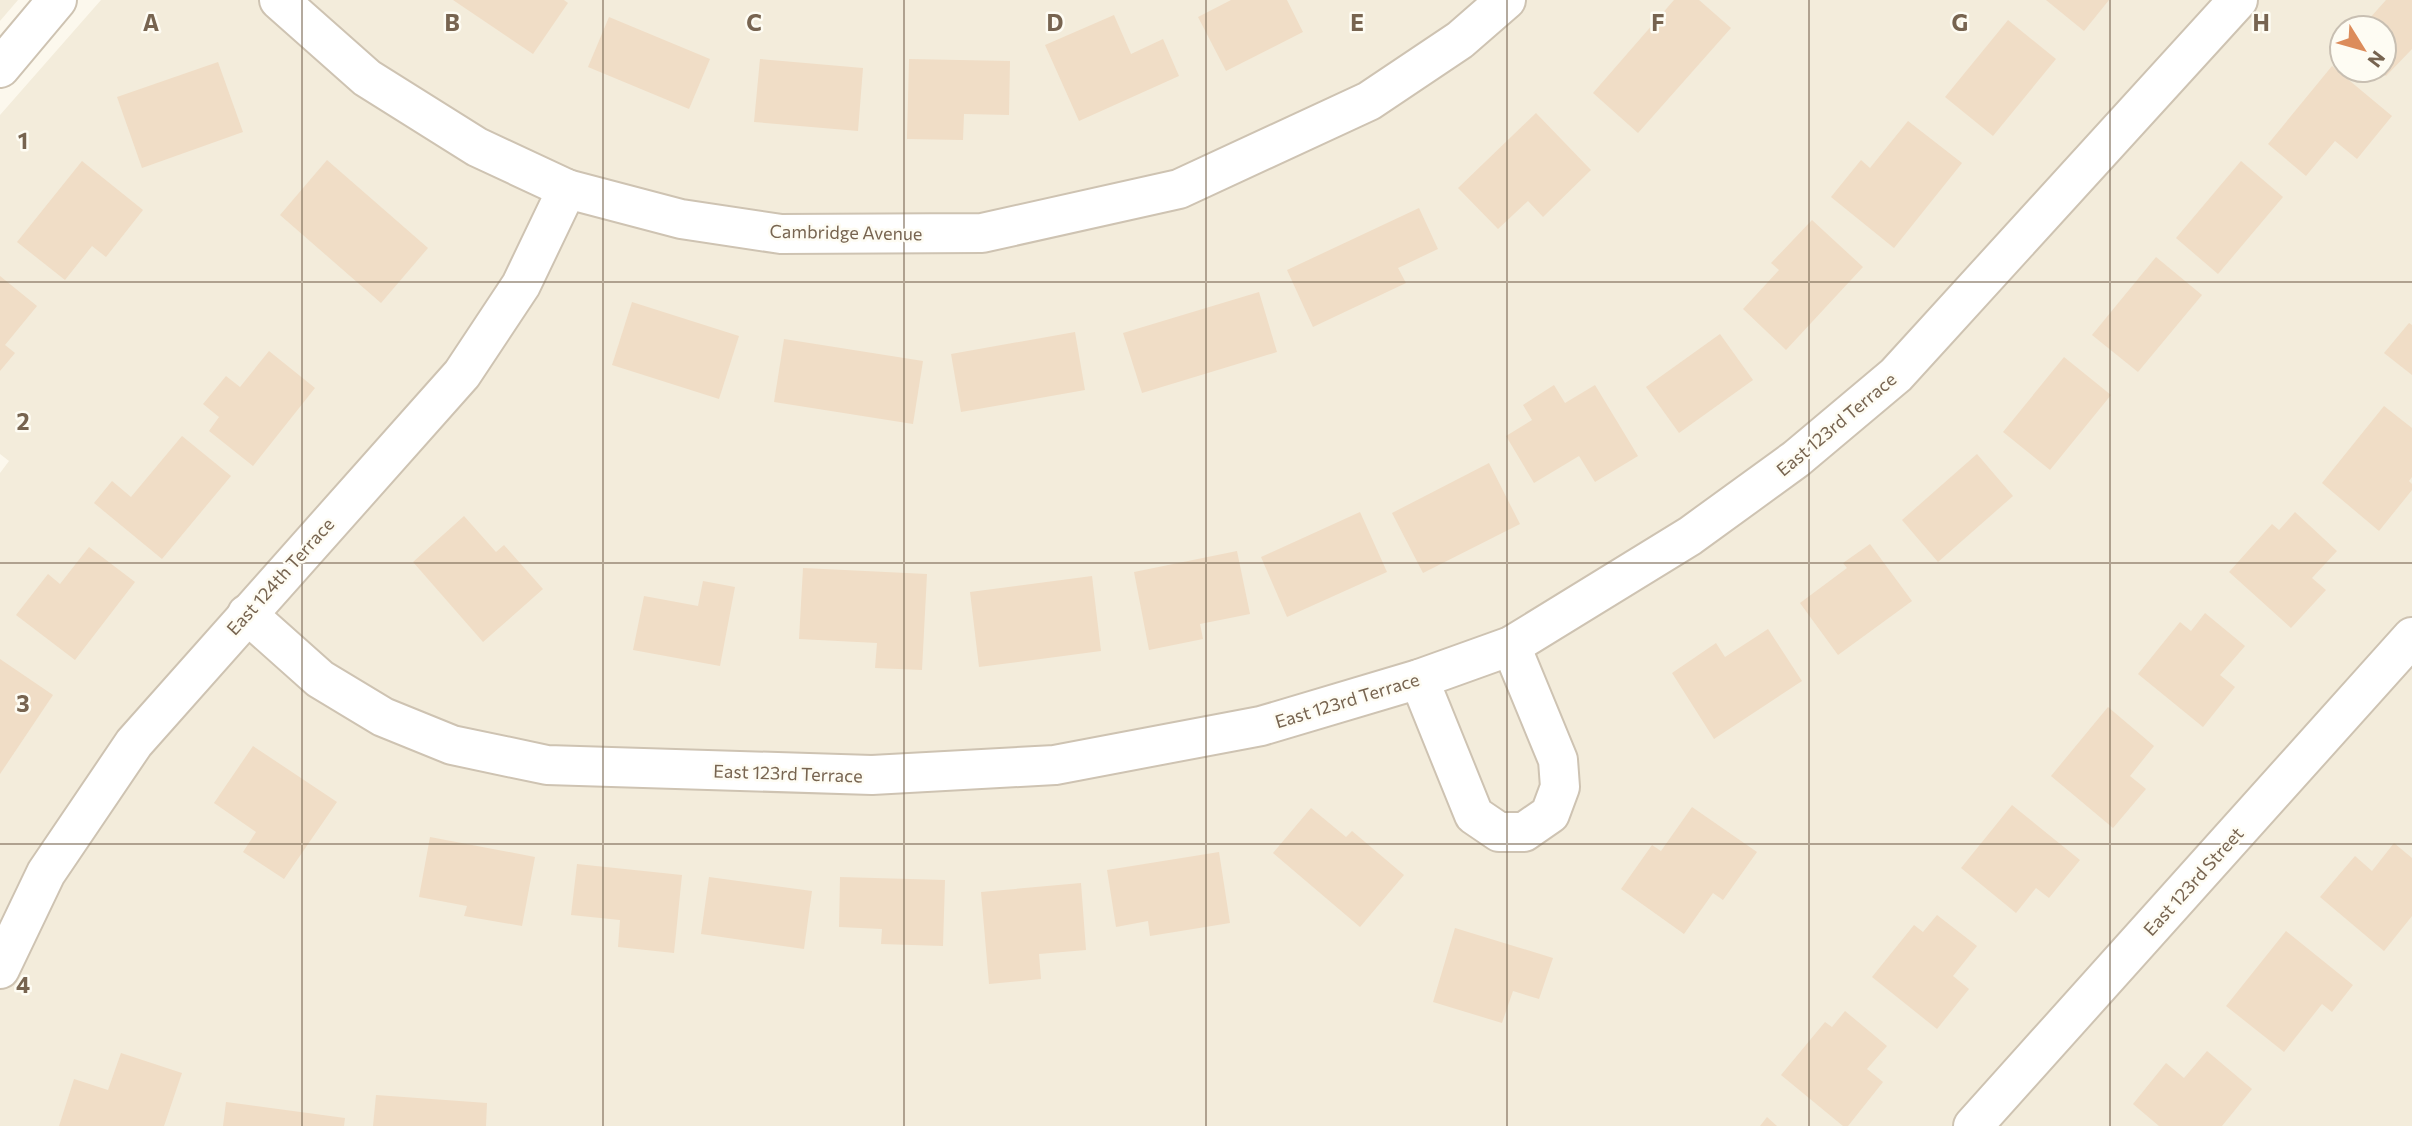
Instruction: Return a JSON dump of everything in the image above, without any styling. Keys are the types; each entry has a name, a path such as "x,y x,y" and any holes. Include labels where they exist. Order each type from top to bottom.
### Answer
{"street":[{"path":"0,68 57,0"},
{"name":"Cambridge Avenue","path":"279,0 367,78 477,147 567,189 681,219 781,234 982,233 1179,189 1368,101 1460,40 1506,0"},
{"name":"East 123rd Terrace","path":"247,614 320,679 383,717 452,745 547,765 872,775 1055,765 1261,726 1419,679 1511,646 1690,536 1796,459 1896,375 2238,0"},
{"name":"East 124th Terrace","path":"0,969 46,873 134,743 462,374 522,285 567,189"},
{"name":"East 123rd Street","path":"1973,1126 2412,637"},
{"path":"1419,679 1475,814 1499,832 1524,832 1549,814 1560,787 1558,761 1511,646"}],"shaded area":[{"path":"0,0 18,0 0,21"},
{"path":"101,0 2412,0 2412,1126 0,1126 0,473 9,461 0,454 0,115"}],"building":[{"path":"453,0 564,0 568,3 533,54"},
{"path":"1231,0 1287,0 1303,32 1226,71 1198,17"},
{"path":"1674,0 1699,0 1731,28 1638,133 1593,93"},
{"path":"2046,0 2109,0 2084,31"},
{"path":"2386,0 2412,0 2412,49 2398,64 2398,14 2374,14"},
{"path":"1114,15 1131,54 1163,39 1179,76 1079,121 1045,45"},
{"path":"609,17 710,59 689,109 588,67"},
{"path":"2008,20 2056,59 1993,136 1945,97"},
{"path":"760,59 863,68 858,131 754,122"},
{"path":"909,59 1010,61 1009,115 964,114 963,140 907,139"},
{"path":"218,62 243,132 142,168 117,97"},
{"path":"2328,71 2328,84 2354,84 2392,116 2357,159 2335,141 2306,176 2268,144"},
{"path":"1536,113 1591,170 1543,217 1528,201 1498,229 1458,188"},
{"path":"1908,121 1962,163 1894,248 1831,197 1861,160 1870,168"},
{"path":"327,160 428,248 381,303 280,215"},
{"path":"82,161 143,210 106,257 92,246 65,280 17,242"},
{"path":"2241,161 2283,197 2218,274 2176,238"},
{"path":"1419,208 1438,249 1398,268 1406,283 1313,327 1287,270"},
{"path":"1812,220 1863,267 1786,350 1743,309 1779,270 1771,263"},
{"path":"2156,257 2202,295 2138,372 2092,335"},
{"path":"0,276 37,306 5,345 15,353 0,371"},
{"path":"1259,292 1277,352 1142,393 1123,333"},
{"path":"632,302 739,336 719,399 612,365"},
{"path":"2409,323 2412,325 2412,375 2384,353"},
{"path":"1075,332 1085,390 961,412 951,354"},
{"path":"1720,334 1753,380 1679,433 1646,387"},
{"path":"784,339 923,361 913,424 774,402"},
{"path":"269,351 315,388 253,466 209,431 219,417 203,404 226,376 240,387"},
{"path":"2064,357 2111,395 2050,470 2003,432"},
{"path":"1554,385 1565,403 1595,385 1638,456 1595,482 1579,456 1534,483 1506,436 1532,420 1523,405"},
{"path":"2384,406 2412,428 2412,477 2409,481 2412,490 2379,531 2322,483"},
{"path":"182,436 231,476 162,559 94,503 112,481 131,497"},
{"path":"1977,454 2013,496 1938,562 1902,520"},
{"path":"1489,463 1520,524 1423,573 1392,513"},
{"path":"1360,512 1387,572 1287,617 1261,557"},
{"path":"2295,512 2337,551 2312,578 2326,590 2291,628 2229,572 2272,524 2279,530"},
{"path":"464,516 496,552 504,545 543,589 483,642 413,562"},
{"path":"1870,544 1912,601 1838,655 1800,603 1847,568 1843,563"},
{"path":"89,547 135,582 75,660 16,615 48,574 60,584"},
{"path":"1237,551 1250,614 1200,624 1203,639 1149,650 1134,572"},
{"path":"803,568 927,574 922,670 875,668 877,643 799,639"},
{"path":"1092,576 1101,651 979,667 970,592"},
{"path":"703,581 735,587 720,666 633,650 644,596 698,606"},
{"path":"2205,613 2245,646 2220,675 2235,687 2203,727 2138,674 2180,622 2191,631"},
{"path":"1768,629 1802,681 1714,739 1672,673 1716,643 1725,657"},
{"path":"0,659 53,695 0,774"},
{"path":"2108,707 2154,746 2130,776 2146,789 2113,828 2051,776"},
{"path":"253,746 337,802 284,879 243,852 256,832 214,803"},
{"path":"2012,805 2080,860 2049,898 2036,888 2016,913 1961,868"},
{"path":"1692,807 1757,852 1723,900 1713,893 1684,934 1621,889 1652,845 1661,851"},
{"path":"1311,808 1346,837 1352,831 1404,875 1360,927 1273,853"},
{"path":"430,837 535,857 522,926 464,916 467,906 419,897"},
{"path":"2394,843 2412,858 2412,916 2384,951 2320,897 2355,856 2372,871"},
{"path":"1219,852 1230,923 1150,936 1148,921 1116,927 1107,870"},
{"path":"577,864 682,875 674,953 618,947 620,920 571,915"},
{"path":"709,877 812,891 804,949 701,934"},
{"path":"840,877 945,880 943,946 881,944 882,929 839,927"},
{"path":"1081,883 1086,950 1039,954 1041,979 989,984 981,892"},
{"path":"1937,915 1977,946 1953,976 1969,989 1937,1029 1872,977 1914,925 1923,932"},
{"path":"1455,928 1553,958 1539,999 1513,991 1502,1023 1433,1002"},
{"path":"2286,931 2353,985 2332,1012 2322,1004 2284,1052 2226,1006"},
{"path":"1845,1011 1887,1046 1867,1069 1883,1082 1848,1126 1843,1126 1781,1075 1825,1022 1832,1027"},
{"path":"2207,1051 2252,1089 2222,1126 2159,1126 2133,1104 2166,1063 2184,1078"},
{"path":"121,1053 182,1073 164,1126 59,1126 74,1079 108,1090"},
{"path":"376,1095 487,1103 486,1126 373,1126"},
{"path":"226,1102 345,1118 344,1126 223,1126"},
{"path":"1767,1117 1777,1126 1760,1126"}]}
